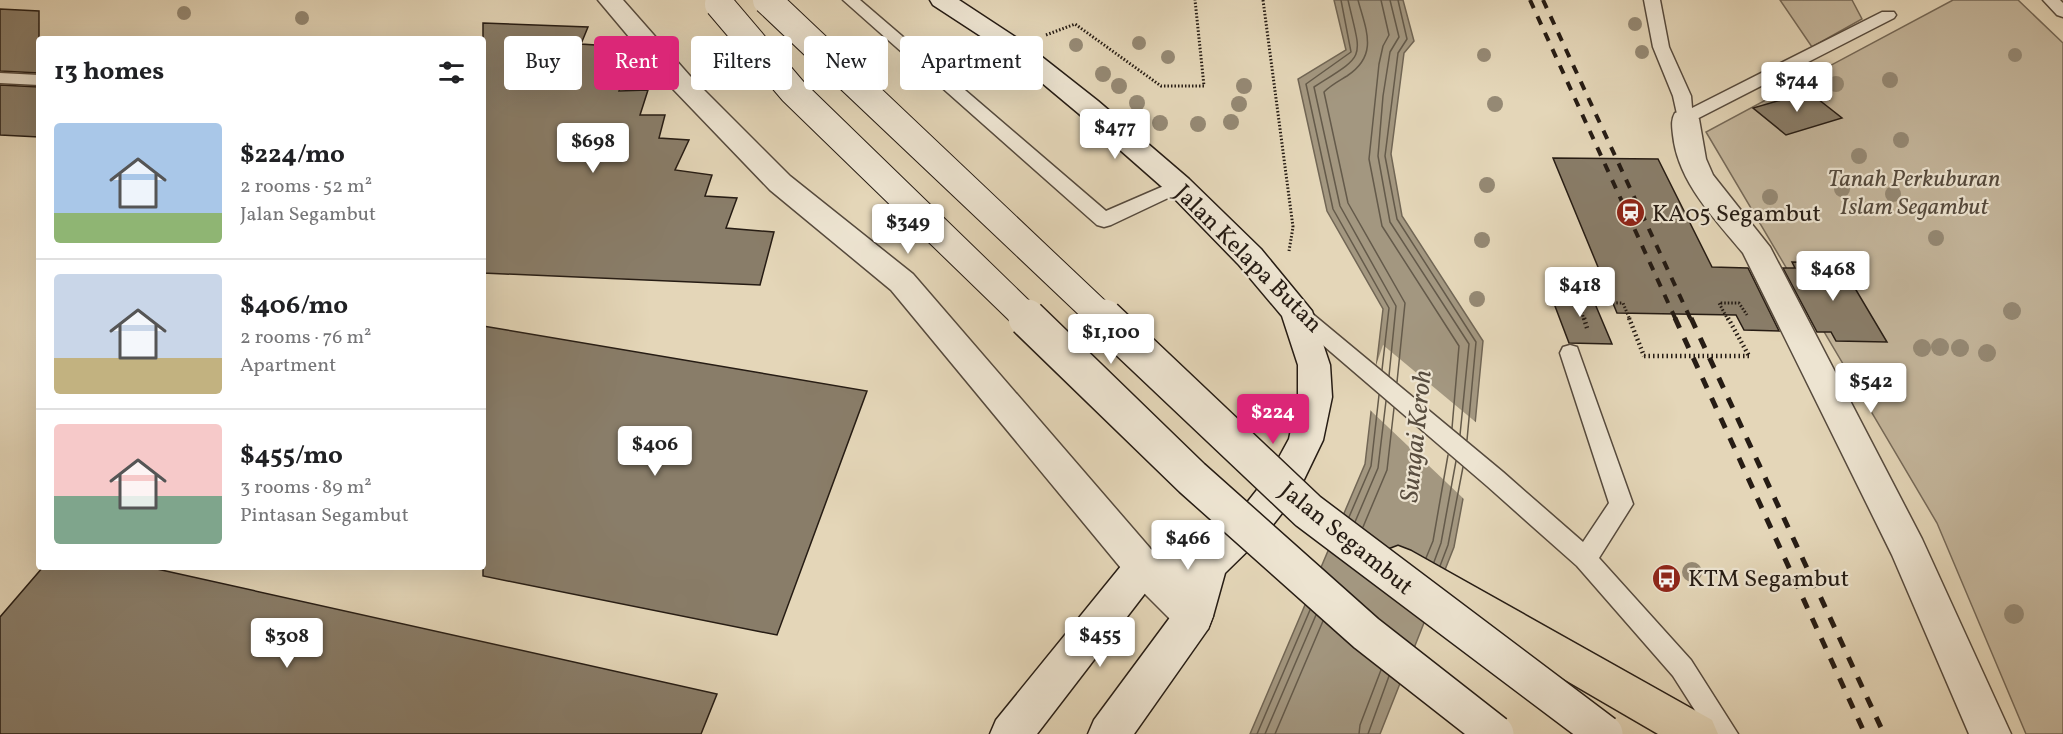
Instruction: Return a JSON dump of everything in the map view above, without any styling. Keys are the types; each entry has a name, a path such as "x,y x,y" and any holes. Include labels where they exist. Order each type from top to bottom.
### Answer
{"highway":[{"path":"1308,511 1697,734"}],"main road":[{"path":"610,0 681,82 780,183 902,282 1143,567 1194,616"},
{"name":"Jalan Segambut","path":"767,0 1308,511 1604,734"},
{"name":"Jalan Kelapa Butan","path":"942,0 997,36"},
{"path":"717,2 793,91 1192,478 1366,633 1495,734"},
{"name":"Jalan Kelapa Butan","path":"1043,70 1088,106 1179,186 1273,283 1296,311"},
{"path":"1684,119 1686,139 1701,181 1716,203 1755,247 1904,541 1990,734"},
{"path":"1109,734 1194,616 1208,564 1255,520 1284,483 1306,440 1315,397 1314,365 1296,311"},
{"path":"1011,734 1143,567 1208,564"}],"lane":[{"path":"851,0 1104,220 1179,186"},
{"path":"1652,0 1661,47 1682,96 1684,119 1888,15"},
{"path":"2051,0 2063,12"},
{"path":"0,78 36,80"},
{"name":"Jalan Kelapa Butan","path":"1296,311 1496,479 1585,559 1682,668 1725,734"},
{"path":"1570,353 1622,504 1585,559"}],"path":[{"path":"1043,36 1075,24 1161,86 1204,86 1195,0"},
{"path":"1263,0 1293,227 1288,259 1273,283"},
{"path":"1601,303 1623,303 1644,356 1749,356 1719,303 1732,303"}],"green space":[{"path":"1780,0 1852,0 1862,19 1812,47"},
{"name":"Tanah Perkuburan Islam Segambut","path":"1953,0 2018,0 2063,43 2063,734 2026,734 1937,523 1706,132"}],"water":[{"name":"Sungai Keroh","path":"1334,0 1403,0 1414,41 1404,53 1391,154 1402,216 1483,341 1473,445 1454,547 1380,734 1250,734 1365,464 1383,309 1327,211 1298,79 1346,50"}],"pier":[{"path":"1383,345 1478,424 1466,501 1369,409 1372,377"}],"building":[{"path":"0,9 39,11 36,73 0,71"},
{"path":"483,23 588,27 582,42 582,36 504,36 504,90 582,90 582,44 594,45 594,90 648,90 640,115 665,115 659,138 689,140 675,170 712,175 705,196 737,198 726,228 774,232 760,285 486,273 486,36 483,36"},
{"path":"0,85 36,87 36,137 0,135"},
{"path":"1809,92 1842,118 1786,135 1753,108"},
{"name":"KA05 Segambut","path":"1553,158 1658,159 1712,267 1748,268 1779,331 1744,330 1736,315 1617,313"},
{"path":"1792,262 1840,263 1887,342 1836,341 1831,332 1817,332 1783,268 1795,268"},
{"path":"1590,292 1612,344 1569,343 1550,293"},
{"path":"486,327 867,391 777,635 483,576 483,570 486,570"},
{"path":"40,570 161,570 717,694 701,734 0,734 0,617"}],"railway":[{"path":"1530,0 1676,320"},
{"path":"1543,0 1691,320"},
{"path":"1675,318 1865,734"},
{"path":"1691,318 1884,734"}],"place":[{"name":"KA05 Segambut","path":"1631,213"},
{"name":"KTM Segambut","path":"1667,578"}]}
